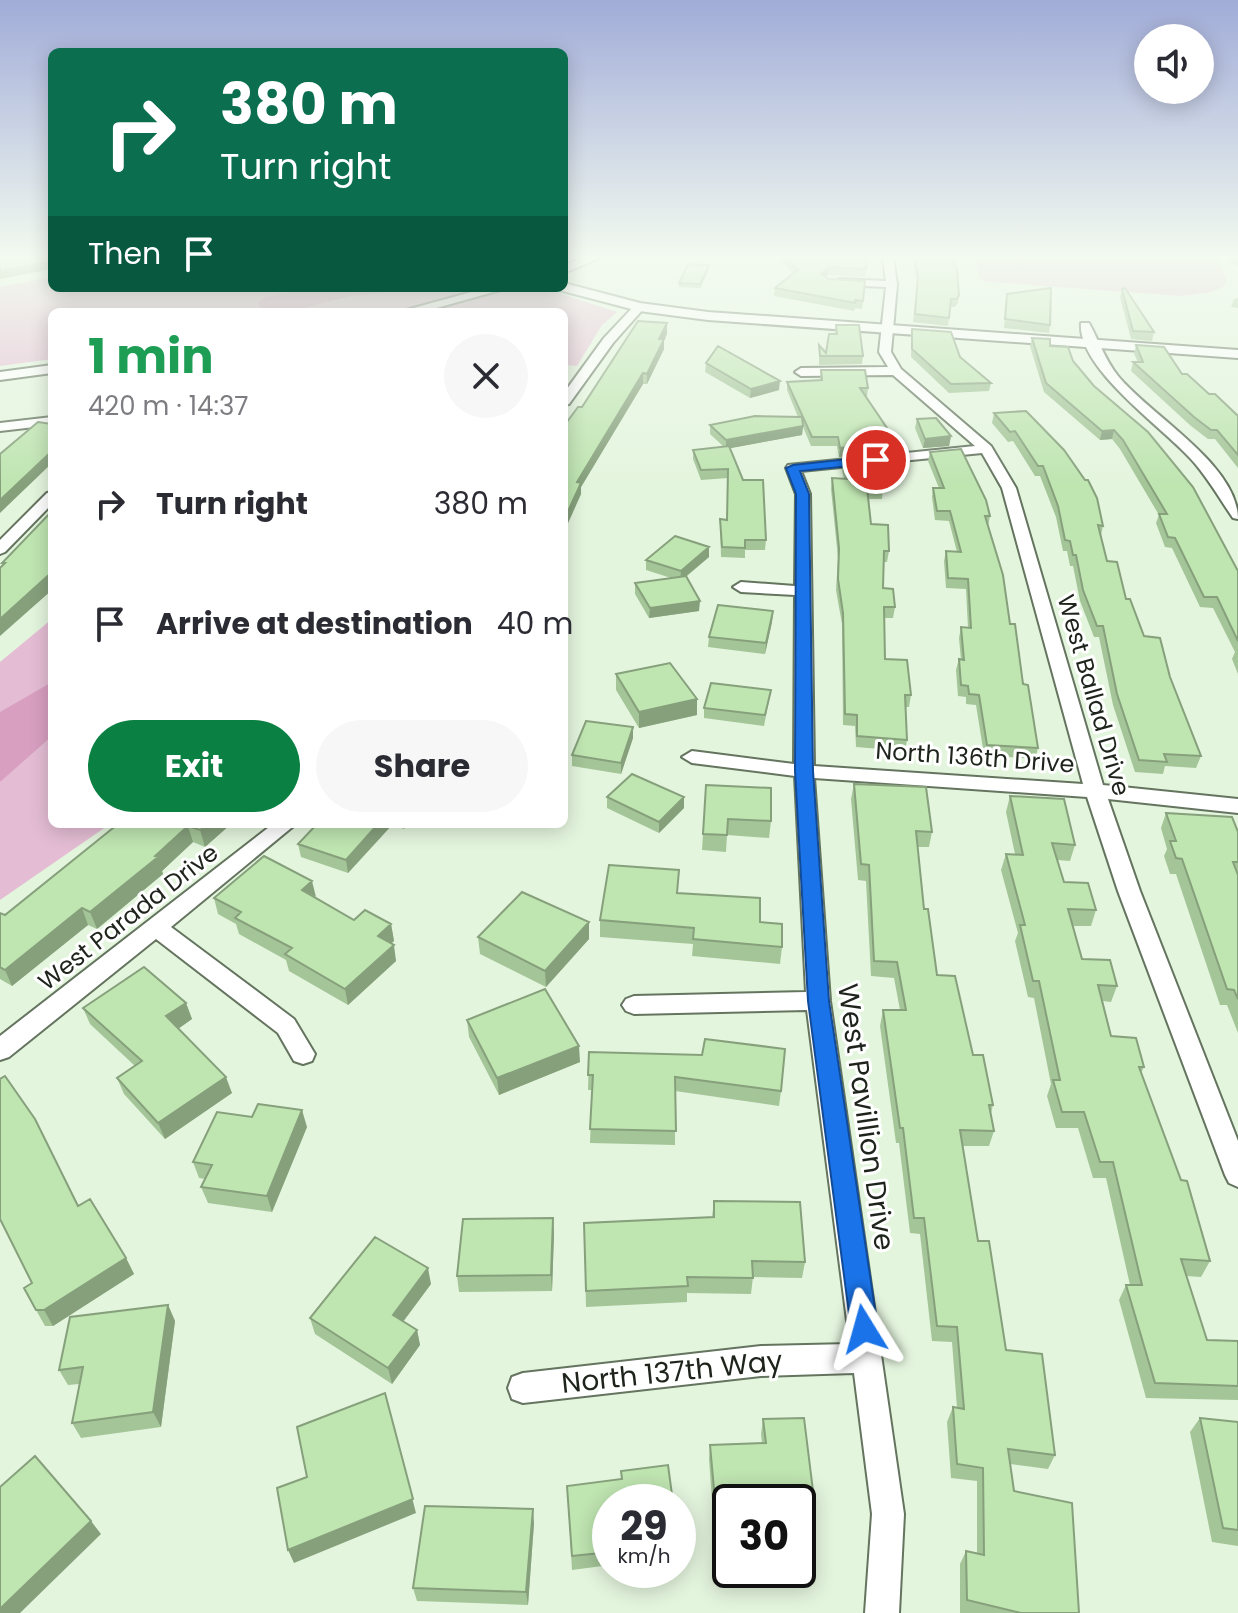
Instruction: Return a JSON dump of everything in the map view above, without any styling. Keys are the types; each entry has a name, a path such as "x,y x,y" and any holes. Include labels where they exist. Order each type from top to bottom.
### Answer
{"street":[{"path":"568,396 612,333"},
{"path":"801,372 896,371 885,352 887,333"},
{"path":"929,333 1238,354"},
{"path":"1088,333 1110,378 1187,447 1218,483 1238,515"},
{"path":"0,376 48,370"},
{"name":"West Ballad Drive","path":"896,371 986,449 1009,488 1095,791 1129,891 1238,1175"},
{"path":"0,427 48,421"},
{"name":"West Pavillion Drive","path":"882,1613 888,1514 818,1001 804,771 803,494 793,468 986,449"},
{"path":"0,549 48,500"},
{"path":"741,587 801,591"},
{"path":"692,757 804,771"},
{"name":"North 136th Drive","path":"804,771 1095,791 1238,806"},
{"name":"West Parada Drive","path":"0,1050 281,828"},
{"path":"157,928 286,1026 303,1054"},
{"path":"634,1005 818,1001"},
{"name":"North 137th Way","path":"523,1388 761,1361 869,1358"}],"shaded area":[{"path":"0,333 48,333 48,360 0,366"},
{"path":"568,333 597,333 577,366 568,365"},
{"path":"48,622 48,828 104,828 0,900 0,662"},
{"path":"48,684 48,740 0,782 0,712"}],"building":[{"path":"630,333 662,333 659,339 664,339 647,374 643,373 577,482 581,483 568,511 568,421 578,407 582,407"},
{"path":"860,333 863,356 820,356 819,345 826,353 829,334"},
{"path":"912,333 951,333 960,357 991,383 951,384 912,349"},
{"path":"1032,338 1050,339 1050,346 1068,347 1073,361 1094,386 1148,432 1193,487 1238,571 1238,641 1217,597 1204,597 1175,538 1168,537 1159,514 1167,514 1123,440 1114,430 1102,431 1046,383"},
{"path":"1136,345 1164,347 1182,374 1187,374 1209,394 1215,394 1238,416 1238,455 1217,430 1211,430 1194,417 1133,362 1143,362"},
{"path":"718,346 780,381 751,389 706,363"},
{"path":"821,370 865,370 868,388 860,388 891,434 865,436 870,444 840,448 838,437 812,437 787,382 822,380"},
{"path":"1026,411 1088,480 1097,498 1103,526 1098,525 1107,561 1117,562 1126,599 1130,599 1144,636 1160,638 1170,677 1201,756 1164,754 1167,762 1139,760 1117,694 1103,626 1097,626 1083,590 1076,555 1073,555 1070,541 1065,540 1058,506 1043,466 1038,466 1015,431 1010,432 994,413"},
{"path":"755,416 802,417 803,426 726,440 710,425"},
{"path":"936,418 951,436 925,439 917,419"},
{"path":"38,422 48,423 48,455 0,500 0,454"},
{"path":"729,446 743,480 763,480 766,540 745,540 745,548 722,547 720,519 727,520 728,469 701,470 693,450"},
{"path":"961,449 986,500 990,516 985,516 1003,575 1010,624 1015,624 1023,684 1028,685 1038,748 987,745 979,695 969,694 968,686 961,685 959,659 964,660 961,627 971,628 968,579 948,578 946,551 961,552 950,511 937,511 933,488 944,488 930,452"},
{"path":"874,457 883,488 867,488 871,524 888,525 889,551 884,551 883,588 893,589 895,607 884,607 885,659 907,660 911,695 905,695 907,740 857,736 857,715 845,714 843,613 832,478 848,479 843,460"},
{"path":"48,515 48,576 0,619 0,568 5,563 2,563"},
{"path":"675,536 709,547 681,571 646,560"},
{"path":"686,576 700,601 650,608 635,583"},
{"path":"718,605 773,611 766,643 709,637"},
{"path":"670,663 697,699 639,712 616,674"},
{"path":"711,683 771,690 765,715 704,708"},
{"path":"586,721 633,727 621,763 572,755"},
{"path":"632,774 684,797 659,822 607,797"},
{"path":"854,784 926,787 932,832 916,831 924,909 928,909 937,975 955,976 973,1055 983,1055 993,1105 989,1105 994,1131 960,1130 978,1241 989,1241 1006,1350 1042,1354 1055,1455 1008,1449 1014,1491 1072,1503 1079,1613 1021,1613 967,1600 966,1551 984,1555 983,1468 957,1464 953,1407 964,1409 957,1327 937,1326 924,1218 914,1218 883,1010 906,1010 897,962 874,961 869,865 861,864"},
{"path":"706,785 771,788 771,821 728,819 727,835 703,834"},
{"path":"1010,796 1064,799 1075,845 1052,843 1064,882 1088,883 1096,910 1068,909 1082,959 1110,960 1117,986 1098,985 1111,1036 1136,1038 1144,1067 1139,1067 1181,1180 1187,1181 1210,1261 1181,1259 1207,1340 1238,1341 1238,1386 1155,1383 1126,1285 1142,1285 1113,1162 1100,1162 1084,1112 1062,1112 1053,1080 1060,1080 1039,981 1033,981 1020,925 1025,925 1006,854 1023,855"},
{"path":"1166,813 1232,817 1238,832 1238,862 1233,862 1238,875 1238,999 1234,990 1227,989 1182,859 1176,858 1170,841 1176,841"},
{"path":"113,828 186,828 155,856 158,857 90,912 82,908 5,970 0,967 0,913 5,915"},
{"path":"313,828 374,828 346,860 298,844"},
{"path":"264,856 312,881 302,890 354,920 365,910 391,924 378,936 394,945 345,989 285,954 292,948 235,918 241,912 214,898"},
{"path":"609,865 679,870 677,893 760,898 760,922 782,924 782,947 693,939 694,928 600,920"},
{"path":"522,892 589,922 545,971 478,937"},
{"path":"144,967 186,1003 166,1016 226,1077 158,1123 117,1078 142,1061 83,1008"},
{"path":"545,989 579,1046 497,1078 467,1020"},
{"path":"705,1039 785,1049 781,1091 675,1077 676,1131 590,1129 593,1075 588,1075 589,1052 702,1055"},
{"path":"5,1076 35,1119 78,1206 90,1199 126,1258 44,1310 36,1310 24,1288 32,1283 0,1219 0,1079"},
{"path":"258,1104 302,1110 267,1196 201,1187 212,1165 193,1162 217,1112 252,1117"},
{"path":"714,1201 800,1202 805,1262 752,1261 753,1278 687,1277 688,1286 586,1291 584,1223 714,1217"},
{"path":"553,1218 551,1275 457,1276 463,1219"},
{"path":"375,1237 428,1268 393,1315 417,1330 388,1368 310,1318"},
{"path":"168,1305 153,1412 72,1423 83,1367 59,1370 70,1317"},
{"path":"385,1393 413,1499 288,1550 277,1488 307,1477 297,1427"},
{"path":"804,1418 812,1484 714,1484 710,1445 766,1443 763,1419"},
{"path":"1200,1418 1238,1422 1238,1530 1223,1528"},
{"path":"35,1456 91,1521 0,1609 0,1487"},
{"path":"668,1465 671,1484 592,1484 592,1554 572,1556 567,1486 622,1479 621,1471"},
{"path":"425,1506 533,1509 526,1592 413,1588"}],"route":[{"path":"864,1329 818,1001 804,771 803,494 793,468 876,460"}]}
